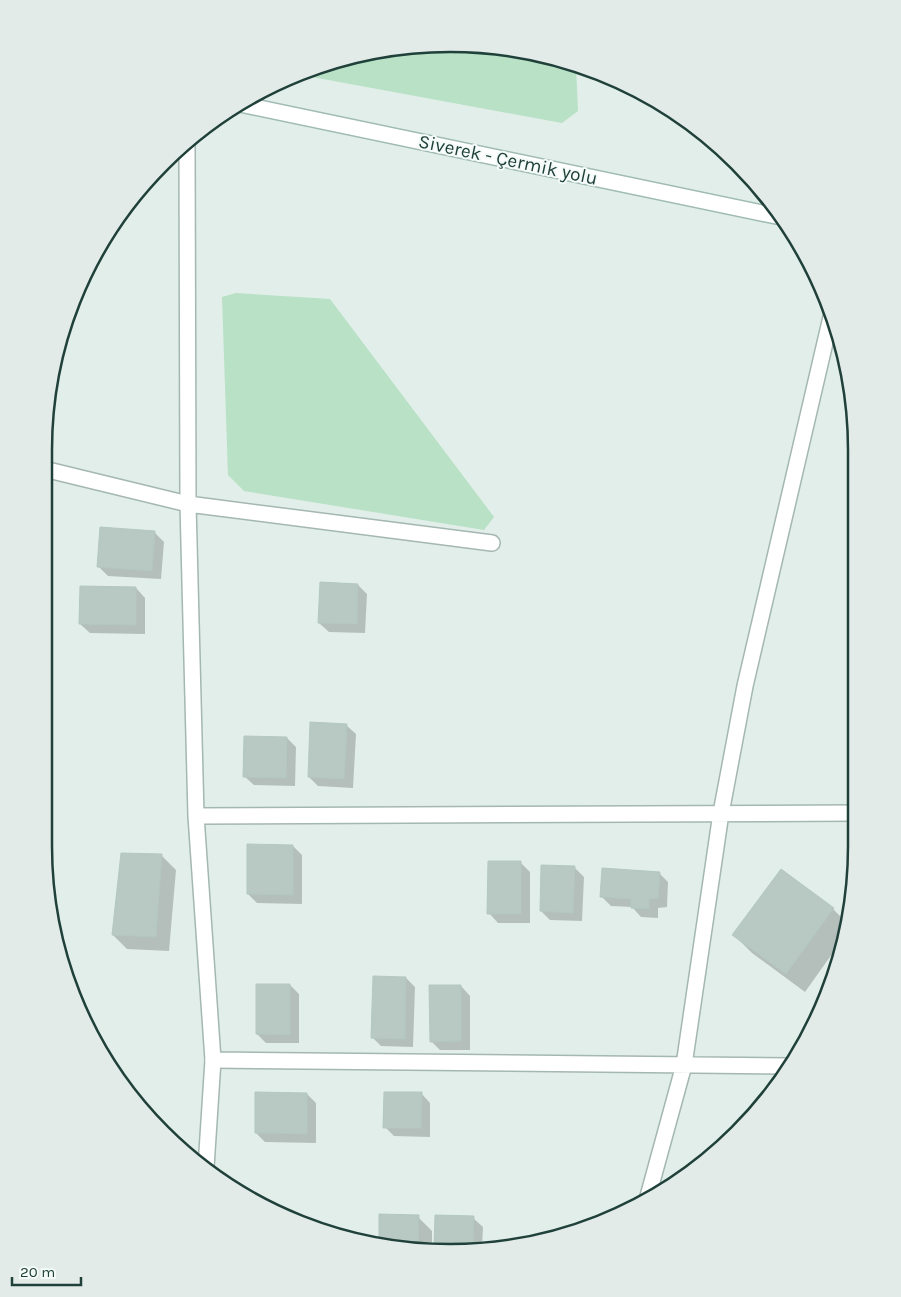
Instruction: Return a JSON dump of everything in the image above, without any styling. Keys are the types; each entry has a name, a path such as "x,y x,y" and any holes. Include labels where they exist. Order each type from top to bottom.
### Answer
{"street":[{"name":"Siverek - Çermik yolu","path":"251,106 770,214"},
{"path":"187,152 188,504 196,816 213,1060 206,1161"},
{"path":"650,1191 684,1065 721,813 745,686 828,327"},
{"path":"52,471 188,504 492,543"},
{"path":"196,816 848,813"},
{"path":"213,1060 782,1066"}],"green space":[{"path":"424,53 477,53 528,60 576,73 578,111 562,123 314,77 347,66 373,60"},
{"path":"236,293 330,299 494,517 484,530 244,491 228,475 222,297"}],"building":[{"path":"100,527 155,531 152,571 97,567"},
{"path":"320,582 358,584 357,624 318,623"},
{"path":"80,586 136,587 136,625 79,624"},
{"path":"310,722 347,724 344,779 308,777"},
{"path":"244,736 287,737 286,778 243,777"},
{"path":"247,844 293,845 293,895 247,894"},
{"path":"121,853 162,854 156,937 112,935"},
{"path":"488,861 521,861 521,914 487,914"},
{"path":"541,865 575,866 573,913 540,911"},
{"path":"602,868 660,872 658,898 649,899 649,909 631,908 631,899 600,897"},
{"path":"781,869 834,908 786,974 732,935"},
{"path":"373,976 406,977 405,1039 371,1038"},
{"path":"256,984 290,984 290,1035 256,1034"},
{"path":"429,985 461,985 461,1041 430,1042"},
{"path":"255,1092 307,1093 307,1134 255,1133"},
{"path":"384,1092 422,1092 421,1128 383,1128"},
{"path":"379,1214 419,1215 418,1243 379,1238"},
{"path":"435,1215 474,1216 473,1244 434,1244"}]}
